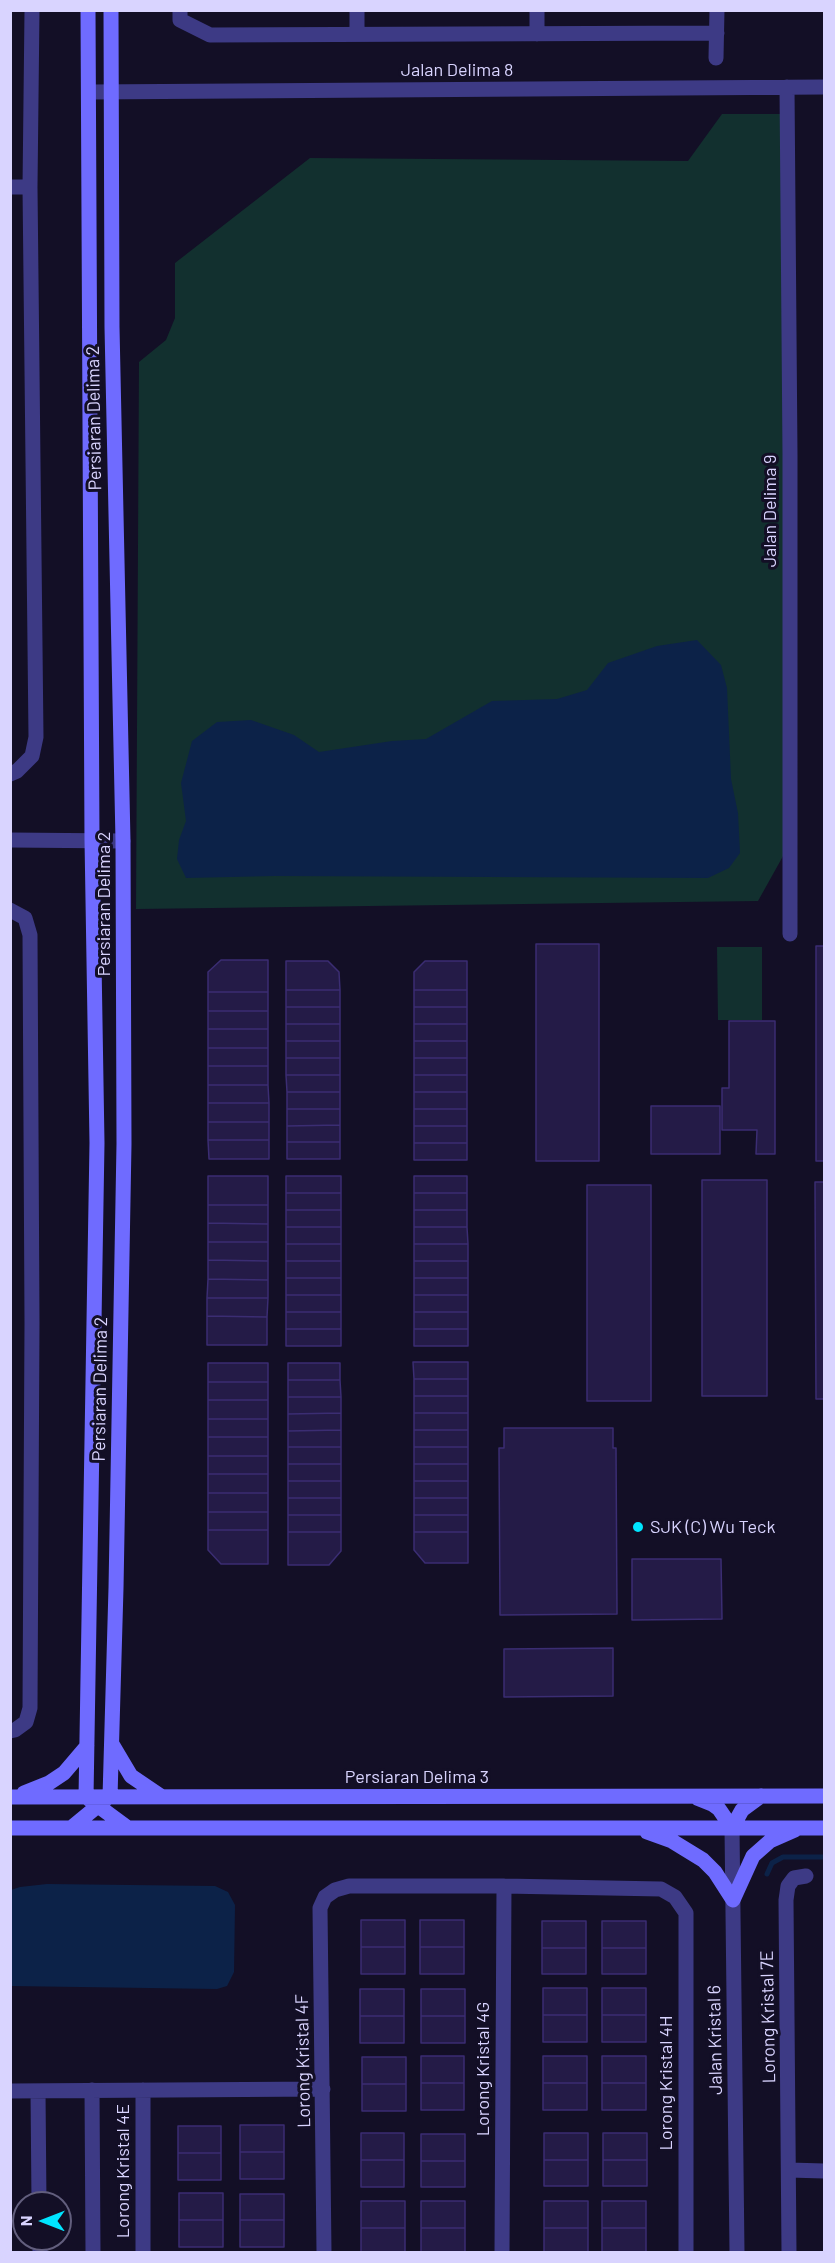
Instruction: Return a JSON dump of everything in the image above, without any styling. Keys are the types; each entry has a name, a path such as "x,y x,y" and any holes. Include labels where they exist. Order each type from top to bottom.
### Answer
{"street":[{"path":"10,774 18,771 32,756 36,737 30,187 32,10"},
{"name":"Persiaran Delima 2","path":"88,10 92,840 97,1143 87,1746 98,1800"},
{"name":"Persiaran Delima 2","path":"98,1800 112,1744 124,1144 123,841 112,327 111,10"},
{"path":"357,10 357,34"},
{"path":"537,10 537,34"},
{"path":"716,58 717,10"},
{"path":"180,15 210,35 717,33"},
{"name":"Jalan Delima 9","path":"786,87 790,455 790,934"},
{"name":"Jalan Delima 8","path":"89,93 825,87"},
{"path":"10,187 30,187"},
{"path":"10,840 123,841"},
{"path":"10,910 25,918 30,935 32,1334 30,1708 26,1722 10,1731"},
{"path":"112,1744 131,1776 162,1797"},
{"path":"13,1797 50,1783 64,1773 87,1746"},
{"path":"692,1796 719,1809 732,1828"},
{"path":"732,1828 742,1810 761,1796"},
{"name":"Persiaran Delima 3","path":"13,1797 98,1800 162,1797 825,1796"},
{"path":"71,1828 98,1800 128,1828"},
{"path":"10,1828 825,1828"},
{"path":"636,1828 672,1841 703,1860 715,1872 733,1900"},
{"name":"Jalan Kristal 6","path":"732,1828 737,2253"},
{"path":"733,1900 753,1856 770,1841 800,1828"},
{"name":"Lorong Kristal 7E","path":"789,2170 786,1900 788,1886 794,1878 807,1876"},
{"name":"Lorong Kristal 4F","path":"324,2253 320,1908 325,1897 335,1890 349,1886 504,1886"},
{"name":"Lorong Kristal 4H","path":"504,1886 661,1889 675,1897 686,1913 686,2253"},
{"name":"Lorong Kristal 4G","path":"502,2253 504,1886"},
{"path":"10,2091 323,2089"},
{"path":"92,2090 93,2253"},
{"name":"Lorong Kristal 4E","path":"142,2090 142,2253"},
{"path":"38,2091 39,2191"},
{"path":"789,2253 789,2170 825,2171"}],"green space":[{"path":"722,114 783,114 787,849 758,901 136,909 139,362 166,340 175,318 175,263 310,158 688,161"},
{"path":"717,947 762,947 762,1020 718,1020"}],"water":[{"path":"697,640 721,665 727,688 731,779 738,813 740,853 729,868 708,878 275,876 186,878 177,859 179,840 186,821 181,783 192,741 217,722 251,720 294,735 319,752 392,741 426,739 492,701 557,699 587,690 608,663 657,646"},
{"path":"47,1884 215,1886 228,1892 235,1905 234,1972 227,1986 217,1989 11,1986 11,1890"}],"building":[{"path":"536,944 599,944 599,1161 536,1161"},
{"path":"816,946 824,946 824,1161 816,1161"},
{"path":"221,960 268,960 268,992 208,992 208,972"},
{"path":"286,961 328,961 339,972 340,990 286,990"},
{"path":"425,961 467,961 467,990 414,990 414,972"},
{"path":"286,990 340,990 340,1007 286,1007"},
{"path":"414,990 467,990 467,1007 414,1007"},
{"path":"208,992 268,992 268,1011 208,1011"},
{"path":"286,1007 340,1007 340,1024 286,1024"},
{"path":"414,1007 467,1007 467,1024 414,1024"},
{"path":"208,1011 268,1011 268,1029 208,1029"},
{"path":"729,1021 775,1021 775,1154 756,1154 757,1130 722,1130 722,1088 729,1088"},
{"path":"286,1024 340,1024 340,1041 286,1041"},
{"path":"414,1024 467,1024 467,1041 414,1041"},
{"path":"208,1029 268,1029 268,1048 208,1048"},
{"path":"286,1041 340,1041 340,1058 286,1058"},
{"path":"414,1041 467,1041 467,1058 414,1058"},
{"path":"208,1048 268,1048 268,1066 208,1066"},
{"path":"286,1058 340,1058 340,1075 286,1075"},
{"path":"414,1058 467,1058 467,1075 414,1075"},
{"path":"208,1066 268,1066 268,1085 208,1085"},
{"path":"286,1075 340,1075 340,1092 287,1092"},
{"path":"414,1075 467,1075 467,1092 414,1092"},
{"path":"208,1085 268,1085 269,1103 208,1103"},
{"path":"287,1092 340,1092 340,1109 287,1109"},
{"path":"414,1092 467,1092 467,1109 414,1109"},
{"path":"208,1103 269,1103 269,1122 208,1122"},
{"path":"651,1106 720,1106 720,1154 651,1154"},
{"path":"287,1109 340,1109 340,1125 287,1126"},
{"path":"414,1109 467,1109 467,1126 414,1126"},
{"path":"208,1122 269,1122 269,1140 208,1140"},
{"path":"340,1125 340,1142 287,1142 287,1126"},
{"path":"414,1126 467,1126 467,1143 414,1143"},
{"path":"208,1140 269,1140 269,1159 209,1159"},
{"path":"287,1142 340,1142 340,1159 287,1159"},
{"path":"414,1143 467,1143 467,1160 414,1160"},
{"path":"208,1176 268,1176 268,1205 208,1205"},
{"path":"286,1176 341,1176 341,1193 286,1193"},
{"path":"414,1176 467,1176 467,1193 414,1193"},
{"path":"702,1180 767,1180 767,1396 702,1396"},
{"path":"815,1182 824,1182 824,1399 816,1399"},
{"path":"587,1185 651,1185 651,1401 587,1401"},
{"path":"286,1193 341,1193 341,1210 286,1210"},
{"path":"414,1193 467,1193 467,1210 414,1210"},
{"path":"208,1205 268,1205 268,1224 208,1223"},
{"path":"286,1210 341,1210 341,1227 286,1227"},
{"path":"414,1210 467,1210 467,1227 414,1227"},
{"path":"208,1223 268,1224 268,1242 208,1242"},
{"path":"286,1227 341,1227 341,1244 286,1244"},
{"path":"414,1227 467,1227 468,1244 414,1244"},
{"path":"208,1242 268,1242 268,1261 208,1260"},
{"path":"286,1244 341,1244 341,1261 286,1261"},
{"path":"414,1244 468,1244 468,1261 414,1261"},
{"path":"208,1260 268,1261 268,1280 208,1279"},
{"path":"286,1261 341,1261 341,1278 286,1278"},
{"path":"414,1261 468,1261 468,1278 414,1278"},
{"path":"286,1278 341,1278 341,1295 286,1295"},
{"path":"414,1278 468,1278 468,1295 414,1295"},
{"path":"208,1279 268,1280 268,1298 207,1298"},
{"path":"286,1295 341,1295 341,1312 286,1312"},
{"path":"414,1295 468,1295 468,1312 414,1312"},
{"path":"207,1298 268,1298 267,1317 207,1316"},
{"path":"286,1312 341,1312 341,1329 286,1329"},
{"path":"414,1312 468,1312 468,1329 414,1329"},
{"path":"207,1316 267,1317 267,1345 207,1345"},
{"path":"286,1329 341,1329 341,1346 286,1346"},
{"path":"414,1329 468,1329 468,1346 414,1346"},
{"path":"413,1362 468,1362 468,1379 414,1379"},
{"path":"208,1363 268,1363 268,1382 208,1382"},
{"path":"288,1363 340,1363 340,1380 288,1380"},
{"path":"414,1379 468,1379 468,1396 414,1396"},
{"path":"288,1380 340,1380 341,1397 288,1397"},
{"path":"208,1382 268,1382 268,1400 208,1400"},
{"path":"414,1396 468,1396 468,1413 414,1413"},
{"path":"288,1397 341,1397 341,1413 288,1414"},
{"path":"208,1400 268,1400 268,1419 208,1419"},
{"path":"341,1413 341,1430 288,1431 288,1414"},
{"path":"414,1413 468,1413 468,1430 414,1430"},
{"path":"208,1419 268,1419 268,1437 208,1437"},
{"path":"504,1428 613,1428 613,1448 616,1448 617,1614 500,1615 499,1448 504,1448"},
{"path":"341,1430 341,1447 288,1447 288,1431"},
{"path":"414,1430 468,1430 468,1447 414,1447"},
{"path":"208,1437 268,1437 268,1456 208,1456"},
{"path":"288,1447 341,1447 341,1464 288,1464"},
{"path":"414,1447 468,1447 468,1464 414,1464"},
{"path":"208,1456 268,1456 268,1474 208,1474"},
{"path":"288,1464 341,1464 341,1481 288,1481"},
{"path":"414,1464 468,1464 468,1481 414,1481"},
{"path":"208,1474 268,1474 268,1493 208,1493"},
{"path":"288,1481 341,1481 341,1498 288,1498"},
{"path":"414,1481 468,1481 468,1498 414,1498"},
{"path":"208,1493 268,1493 268,1512 208,1512"},
{"path":"288,1498 341,1498 341,1515 288,1515"},
{"path":"414,1498 468,1498 468,1515 414,1515"},
{"path":"208,1512 268,1512 268,1530 208,1530"},
{"path":"288,1515 341,1515 341,1532 288,1532"},
{"path":"414,1515 468,1515 468,1532 414,1532"},
{"path":"208,1530 268,1530 268,1564 221,1564 208,1550"},
{"path":"288,1532 341,1532 341,1551 329,1565 288,1565"},
{"path":"414,1532 468,1532 468,1563 425,1563 414,1550"},
{"path":"632,1559 721,1559 722,1619 632,1620"},
{"path":"613,1648 613,1696 504,1697 504,1649"},
{"path":"361,1920 405,1920 405,1947 361,1947"},
{"path":"420,1920 464,1920 464,1947 420,1947"},
{"path":"542,1921 586,1921 586,1948 542,1948"},
{"path":"602,1921 646,1921 646,1948 602,1948"},
{"path":"361,1947 405,1947 405,1974 361,1974"},
{"path":"420,1947 464,1947 464,1974 420,1974"},
{"path":"542,1948 586,1948 586,1974 542,1974"},
{"path":"602,1948 646,1948 646,1974 602,1974"},
{"path":"543,1988 587,1988 587,2015 543,2015"},
{"path":"602,1988 646,1988 646,2015 602,2015"},
{"path":"360,1989 404,1989 404,2016 360,2016"},
{"path":"421,1989 465,1989 465,2016 421,2016"},
{"path":"543,2015 587,2015 587,2042 543,2042"},
{"path":"602,2015 646,2015 646,2042 602,2042"},
{"path":"360,2016 404,2016 404,2043 360,2043"},
{"path":"421,2016 465,2016 465,2043 421,2043"},
{"path":"421,2056 464,2056 464,2083 421,2083"},
{"path":"543,2056 587,2056 587,2083 543,2083"},
{"path":"602,2056 646,2056 646,2083 602,2083"},
{"path":"362,2057 406,2057 406,2084 362,2084"},
{"path":"421,2083 464,2083 464,2110 421,2110"},
{"path":"543,2083 587,2083 587,2110 543,2110"},
{"path":"602,2083 646,2083 646,2110 602,2110"},
{"path":"362,2084 406,2084 406,2111 362,2111"},
{"path":"240,2125 284,2125 284,2152 240,2152"},
{"path":"178,2126 221,2126 221,2153 178,2153"},
{"path":"361,2133 404,2133 404,2160 361,2160"},
{"path":"544,2133 588,2133 588,2160 544,2160"},
{"path":"603,2133 647,2133 647,2160 603,2160"},
{"path":"421,2134 465,2134 465,2161 421,2161"},
{"path":"240,2152 284,2152 284,2179 240,2179"},
{"path":"178,2153 221,2153 221,2180 178,2180"},
{"path":"361,2160 404,2160 404,2187 361,2187"},
{"path":"544,2160 588,2160 588,2186 544,2186"},
{"path":"603,2160 647,2160 647,2186 603,2186"},
{"path":"421,2161 465,2161 465,2187 421,2187"},
{"path":"179,2193 223,2193 223,2220 179,2220"},
{"path":"240,2194 284,2194 284,2220 240,2220"},
{"path":"361,2201 405,2201 405,2228 361,2228"},
{"path":"421,2201 465,2201 465,2228 421,2228"},
{"path":"544,2201 588,2201 588,2228 544,2228"},
{"path":"602,2201 646,2201 646,2228 602,2228"},
{"path":"179,2220 223,2220 223,2247 179,2247"},
{"path":"240,2220 284,2220 284,2247 240,2247"},
{"path":"361,2228 405,2228 405,2252 361,2252"},
{"path":"421,2228 465,2228 465,2252 421,2252"},
{"path":"544,2228 588,2228 588,2252 544,2252"},
{"path":"602,2228 646,2228 646,2252 602,2252"}],"waterway":[{"path":"767,1874 772,1863 783,1857 824,1857"}],"place":[{"name":"SJK (C) Wu Teck","path":"638,1527"}]}
